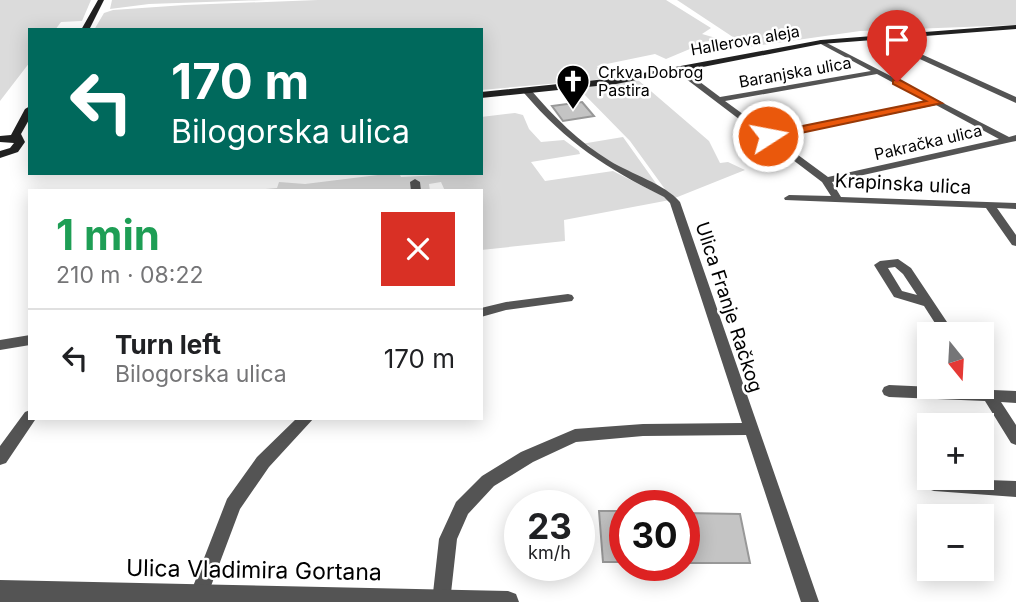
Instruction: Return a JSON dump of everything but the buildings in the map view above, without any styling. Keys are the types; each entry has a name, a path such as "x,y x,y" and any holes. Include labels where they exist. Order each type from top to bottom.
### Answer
{"main road":[{"path":"86,28 101,0"},
{"name":"Hallerova aleja","path":"483,95 599,83 821,43 1016,27"},
{"path":"26,113 16,134 15,148 0,138 26,113"}],"street":[{"path":"879,37 1016,100"},
{"path":"821,43 1012,139"},
{"path":"677,69 826,180 837,198"},
{"name":"Baranjska ulica","path":"718,100 877,72"},
{"name":"Ulica Franje Račkog","path":"527,91 555,124 579,146 601,161 668,195 675,202 749,429 810,602"},
{"path":"768,136 936,103"},
{"name":"Pakračka ulica","path":"826,180 1012,139"},
{"name":"Krapinska ulica","path":"789,198 1016,206"},
{"path":"989,205 1016,243"},
{"path":"483,312 506,306 568,298"},
{"path":"928,303 941,322"},
{"path":"0,345 28,340"},
{"path":"889,391 917,391"},
{"path":"994,392 1016,397"},
{"path":"991,399 1016,438"},
{"path":"0,458 28,419"},
{"path":"197,599 233,505 263,462 305,420"},
{"path":"441,601 448,539 462,508 488,481 527,457 575,436 643,430 749,429"},
{"path":"994,488 1016,489"},
{"name":"Ulica Vladimira Gortana","path":"0,591 197,599 508,602"}],"shaded area":[{"path":"0,0 91,0 82,21 61,22 56,28 28,28 28,65 0,101"},
{"path":"112,0 266,0 149,4 110,9"},
{"path":"318,0 666,0 711,28 702,34 716,38 666,59 655,54 597,66 606,79 483,90 483,28 95,28 104,13 113,10"},
{"path":"677,0 1016,0 1016,25 860,31 748,47"},
{"path":"638,80 709,141 720,163 728,162 745,170 675,198 667,192 630,141 578,88"},
{"path":"515,113 523,115 529,129 541,142 564,140 579,151 580,154 531,162 545,181 613,171 670,200 564,220 565,241 483,250 483,189 444,189 441,182 429,184 430,189 265,189 277,188 279,182 305,184 378,175 483,175 483,117"},
{"path":"623,137 660,189 603,159 588,145 581,144"}],"place":[{"name":"Crkva Dobrog Pastira","path":"573,111"}],"route":[{"path":"768,136 936,103 897,82"}]}
